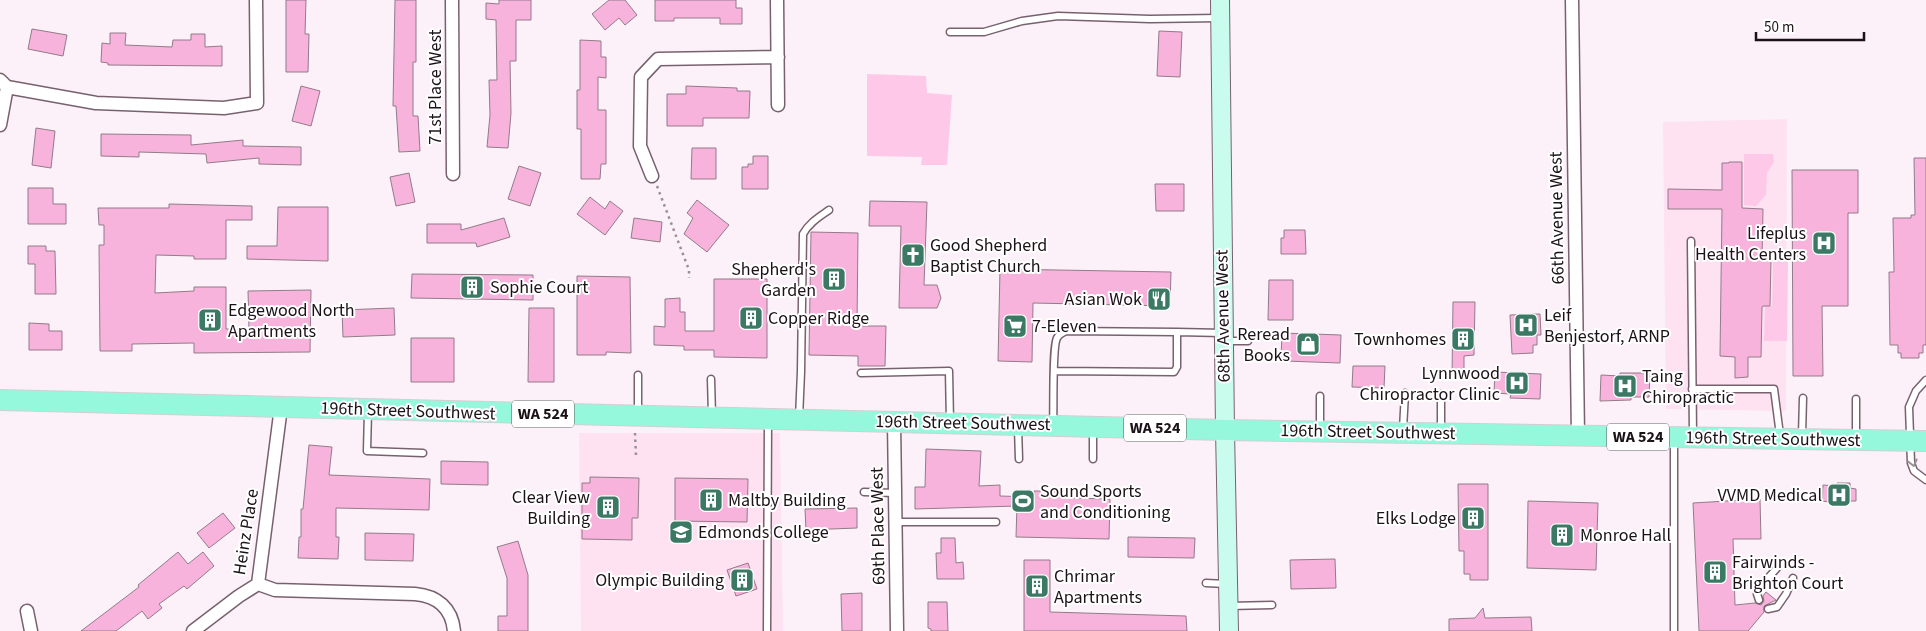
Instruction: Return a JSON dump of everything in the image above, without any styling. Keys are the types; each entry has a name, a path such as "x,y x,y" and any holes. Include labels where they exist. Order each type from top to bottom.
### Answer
{"main road":[{"name":"196th Street Southwest","path":"0,400 368,409 636,423 712,418 1320,432 1918,441"}],"street":[{"path":"0,125 3,84 96,104 224,108 257,103 256,0"},
{"name":"71st Place West","path":"452,0 453,174"},
{"path":"778,0 778,105"},
{"name":"68th Avenue West","path":"1220,0 1229,631"},
{"name":"66th Avenue West","path":"1572,0 1578,436"},
{"path":"652,176 640,146 641,77 658,59 778,57"},
{"name":"Heinz Place","path":"193,631 258,584 281,407"},
{"name":"69th Place West","path":"894,421 897,631"},
{"path":"258,584 275,590 428,596 440,602 451,616 454,631"},
{"path":"27,611 31,631"}],"lane":[{"path":"950,32 984,32 1022,21 1058,16 1150,19 1220,18"},
{"path":"799,420 803,234 806,227 829,210"},
{"path":"1674,631 1684,438 1692,389 1691,242"},
{"path":"1054,426 1056,340 1060,334 1066,331 1177,332 1248,341"},
{"path":"1055,371 1174,372 1177,367 1177,332"},
{"path":"861,373 949,371 950,423"},
{"path":"636,423 638,375"},
{"path":"711,379 712,418"},
{"path":"1926,380 1916,391 1909,407 1918,441 1911,463 1914,471 1926,480"},
{"path":"1692,389 1774,389 1780,439"},
{"path":"1403,433 1405,393"},
{"path":"1441,394 1441,434"},
{"path":"1320,396 1320,432"},
{"path":"1802,439 1803,398"},
{"path":"1856,399 1856,440"},
{"path":"368,409 367,451 423,453"},
{"path":"767,631 768,419"},
{"path":"1017,424 1018,459"},
{"path":"1092,459 1093,427"},
{"path":"864,492 895,493"},
{"path":"895,522 996,522"},
{"path":"1759,600 1757,594 1760,587 1777,568"},
{"path":"1768,609 1777,607 1786,594 1792,578"},
{"path":"1206,583 1228,584"},
{"path":"1228,606 1272,605"}],"path":[{"path":"652,176 689,270 690,278"},
{"path":"636,423 636,456"}],"shaded area":[{"path":"867,74 926,76 927,93 952,95 947,165 921,165 922,157 867,156"},
{"path":"1787,119 1786,411 1666,409 1663,122"},
{"path":"1744,154 1773,154 1774,162 1767,173 1766,195 1756,206 1744,205"},
{"path":"1773,258 1788,258 1787,341 1764,341 1765,306 1772,306"},
{"name":"Edmonds College","path":"579,433 780,433 783,631 581,631"}],"building":[{"path":"286,0 306,0 305,34 309,34 308,72 286,72"},
{"path":"395,0 416,0 416,62 413,62 413,116 418,116 420,151 399,152 396,106 393,106"},
{"path":"499,0 531,0 531,20 516,20 516,61 510,61 511,113 508,148 487,147 490,115 489,80 497,80 496,20 486,19 486,3 499,4"},
{"path":"609,0 625,0 637,15 625,25 619,18 605,30 592,14"},
{"path":"655,0 736,0 736,8 742,8 742,24 720,24 720,18 674,18 674,21 655,21"},
{"path":"32,29 67,35 63,56 28,49"},
{"path":"1159,31 1182,32 1180,77 1157,76"},
{"path":"110,33 126,33 125,45 172,47 173,40 191,40 191,34 205,34 205,47 222,46 222,66 108,65 108,63 101,62 102,43 110,44"},
{"path":"580,40 601,41 601,57 606,57 606,78 598,77 598,110 606,110 606,164 601,164 600,179 581,179 581,129 577,129 577,90 580,90"},
{"path":"301,86 320,91 311,126 292,121"},
{"path":"686,86 737,88 737,91 750,91 749,118 703,118 703,126 667,126 667,94 686,94"},
{"path":"36,128 55,131 51,168 32,165"},
{"path":"101,134 191,135 191,145 243,140 243,146 301,147 301,165 259,164 259,158 207,163 206,154 139,152 139,157 101,156"},
{"path":"692,148 716,148 716,179 691,179"},
{"path":"753,156 768,156 768,189 742,189 742,167 748,167 748,164 753,164"},
{"path":"1914,158 1926,158 1926,345 1923,345 1923,353 1919,353 1919,358 1901,358 1901,353 1898,353 1898,345 1890,345 1889,272 1894,272 1893,218 1911,218 1911,215 1915,215"},
{"path":"1742,162 1742,208 1763,209 1762,258 1771,259 1770,306 1762,307 1761,357 1748,357 1748,377 1735,378 1735,357 1720,356 1722,209 1668,209 1668,189 1722,190 1722,163"},
{"path":"519,166 541,173 530,206 508,199"},
{"path":"1792,170 1858,170 1858,213 1848,213 1848,306 1822,306 1823,376 1793,376"},
{"path":"409,173 415,202 396,206 390,177"},
{"path":"1155,184 1184,184 1184,211 1156,211"},
{"path":"28,188 53,188 53,204 66,204 66,224 28,224"},
{"path":"590,197 605,209 610,201 623,211 605,235 577,214"},
{"path":"697,200 729,225 707,252 684,234 693,218 687,213"},
{"name":"Good Shepherd Baptist Church","path":"870,201 927,202 924,285 937,285 941,298 937,308 899,308 901,226 869,226"},
{"path":"169,204 252,206 252,220 226,220 226,259 194,259 194,256 156,255 155,293 194,291 194,287 226,287 226,329 249,329 248,291 311,290 310,352 194,353 194,343 132,344 132,351 100,351 99,245 104,245 104,225 99,225 98,208 169,208"},
{"path":"278,207 328,207 328,261 247,259 247,246 277,246"},
{"path":"504,218 510,237 477,247 476,243 427,243 427,224 461,224 461,230"},
{"path":"634,218 662,222 660,242 631,238"},
{"path":"1284,230 1305,230 1306,254 1281,254 1281,238 1284,238"},
{"name":"Shepherd's Garden","path":"811,232 858,233 857,326 886,326 885,366 858,366 858,356 809,355"},
{"path":"28,246 46,246 46,251 55,251 56,294 35,294 35,264 28,264"},
{"path":"1000,269 1171,272 1170,306 1033,303 1032,362 998,361"},
{"name":"Sophie Court","path":"412,274 533,275 533,300 411,298"},
{"path":"577,276 630,277 631,353 606,352 606,355 577,355"},
{"name":"Copper Ridge","path":"714,279 767,279 767,358 714,357 714,350 684,350 684,346 654,345 654,326 665,327 665,299 680,298 680,312 685,312 685,331 714,331"},
{"path":"1269,280 1293,280 1293,320 1268,320"},
{"name":"Townhomes","path":"1453,302 1475,302 1474,355 1464,356 1464,376 1452,376"},
{"path":"394,308 395,335 343,337 342,310"},
{"name":"Sophie Court","path":"529,308 554,308 554,382 528,382"},
{"name":"Leif Benjestorf, ARNP","path":"1540,314 1541,335 1537,335 1537,345 1533,345 1533,353 1512,354 1510,315"},
{"path":"29,323 49,324 49,331 62,331 62,350 29,350"},
{"path":"1282,333 1341,335 1340,363 1285,361 1285,358 1281,358"},
{"path":"411,338 454,338 454,382 411,382"},
{"path":"1353,366 1385,366 1384,388 1352,387"},
{"name":"Lynnwood Chiropractor Clinic","path":"1495,372 1541,374 1540,399 1510,398 1511,394 1494,393"},
{"name":"Taing Chiropractic","path":"1620,373 1650,373 1649,397 1631,397 1631,400 1600,401 1601,375 1620,376"},
{"path":"309,445 332,447 329,475 430,479 429,510 336,508 336,537 339,537 338,559 298,558 299,537 301,537 301,509 303,509"},
{"path":"926,449 981,451 979,486 1000,485 1000,496 1034,497 1034,491 1070,491 1070,498 1110,499 1109,539 1016,537 1017,506 915,509 915,487 925,487"},
{"path":"441,461 488,462 488,485 441,484"},
{"name":"Clear View Building","path":"590,477 639,478 638,518 632,518 632,540 582,539 582,483 590,483"},
{"name":"Maltby Building","path":"675,478 748,479 747,522 675,521"},
{"name":"VVMD Medical","path":"1837,483 1850,483 1850,488 1856,489 1856,501 1846,501 1846,504 1822,501 1823,485 1837,486"},
{"name":"Elks Lodge","path":"1458,484 1488,484 1488,580 1470,580 1470,574 1464,574 1464,551 1459,551"},
{"name":"Fairwinds - Brighton Court","path":"1760,499 1761,539 1733,539 1735,605 1755,603 1761,605 1766,592 1776,600 1764,606 1764,612 1748,631 1699,631 1693,503"},
{"name":"Monroe Hall","path":"1528,501 1598,503 1596,570 1527,568"},
{"path":"857,508 857,528 806,530 805,509"},
{"path":"223,513 235,528 209,548 197,533"},
{"path":"365,533 414,534 413,561 365,560"},
{"name":"Chrimar Apartments","path":"1128,537 1195,538 1194,558 1128,557"},
{"path":"941,538 955,538 956,563 963,562 964,579 937,579 936,553 941,553"},
{"path":"518,541 528,575 528,631 498,631 498,616 507,616 507,578 497,547"},
{"path":"178,552 188,564 203,552 214,566 187,589 184,586 159,604 162,608 148,619 142,611 116,631 81,631 139,587 138,585"},
{"path":"1335,559 1336,588 1291,589 1290,560"},
{"name":"Chrimar Apartments","path":"1024,560 1050,560 1050,612 1186,616 1187,631 1024,631"},
{"name":"Olympic Building","path":"748,563 757,589 736,596 727,570"},
{"path":"862,593 862,631 842,631 841,594"},
{"path":"928,602 947,602 948,631 931,631 928,628"},
{"path":"1483,608 1485,618 1531,617 1532,631 1449,631 1449,619 1475,618"}],"place":[{"name":"Lifeplus Health Centers","path":"1824,243"},
{"name":"Good Shepherd Baptist Church","path":"913,255"},
{"name":"Shepherd's Garden","path":"834,279"},
{"name":"Sophie Court","path":"472,287"},
{"name":"Asian Wok","path":"1159,299"},
{"name":"Copper Ridge","path":"751,318"},
{"name":"Edgewood North Apartments","path":"210,320"},
{"name":"Leif Benjestorf, ARNP","path":"1526,325"},
{"name":"7-Eleven","path":"1015,326"},
{"name":"Townhomes","path":"1463,339"},
{"name":"Reread Books","path":"1308,344"},
{"name":"Lynnwood Chiropractor Clinic","path":"1517,383"},
{"name":"Taing Chiropractic","path":"1625,386"},
{"name":"VVMD Medical","path":"1839,495"},
{"name":"Maltby Building","path":"711,500"},
{"name":"Sound Sports and Conditioning","path":"1023,501"},
{"name":"Clear View Building","path":"608,507"},
{"name":"Elks Lodge","path":"1473,518"},
{"name":"Edmonds College","path":"681,532"},
{"name":"Monroe Hall","path":"1562,535"},
{"name":"Fairwinds - Brighton Court","path":"1715,572"},
{"name":"Olympic Building","path":"742,580"},
{"name":"Chrimar Apartments","path":"1037,586"}]}
